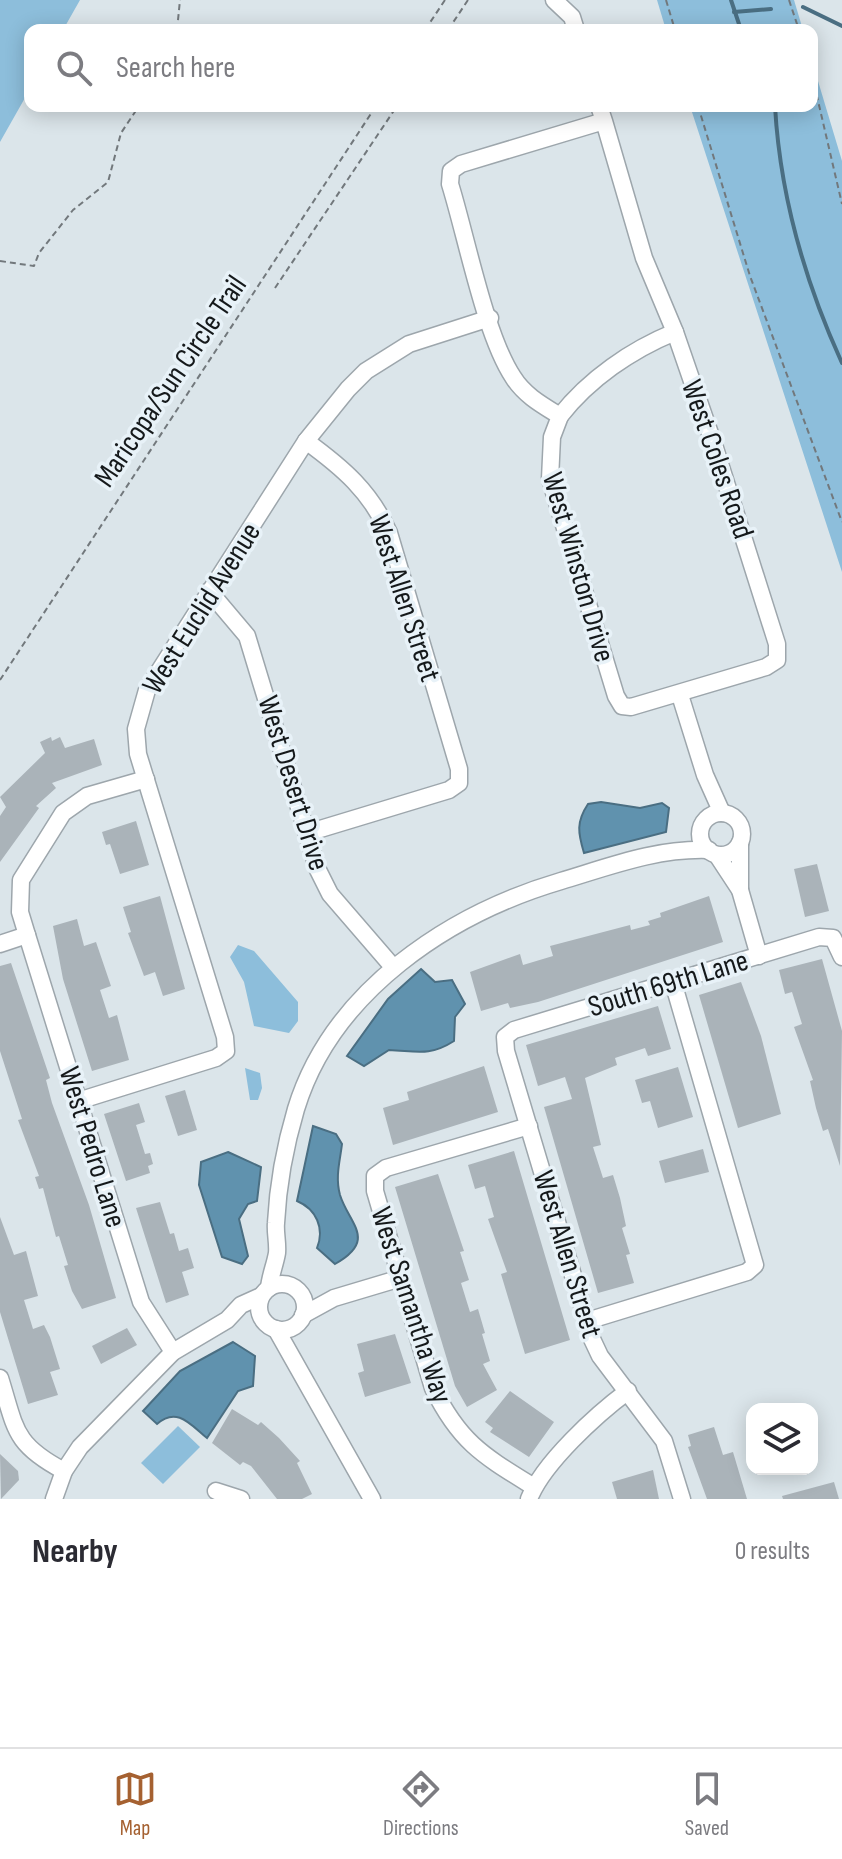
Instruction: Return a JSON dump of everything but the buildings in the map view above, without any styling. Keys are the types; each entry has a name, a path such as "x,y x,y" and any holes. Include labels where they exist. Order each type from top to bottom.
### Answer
{"street":[{"path":"554,0 572,17 574,24"},
{"path":"601,114 461,164 451,171 450,184 490,318 512,377 528,396 560,416 574,398 629,355 675,332"},
{"name":"West Coles Road","path":"601,114 644,258 675,332 742,528 777,644 777,660 766,667 680,695 622,706"},
{"name":"West Euclid Avenue","path":"78,1101 216,1058 226,1051 225,1037 138,754 139,709 147,690 306,441 348,389 385,357 426,338 490,318"},
{"name":"West Winston Drive","path":"560,416 550,447 550,479 616,696 622,706"},
{"name":"West Allen Street","path":"306,441 360,483 378,509 389,533 459,769 459,783 449,790 307,833"},
{"name":"West Desert Drive","path":"209,591 247,636 307,833 330,894 393,967"},
{"path":"680,695 705,775 711,819 702,842 713,852 740,890"},
{"name":"West Pedro Lane","path":"146,779 87,796 63,813 21,880 20,912 141,1302 173,1352"},
{"path":"372,1499 295,1363 259,1310 277,1253 278,1190 297,1106 317,1063 348,1016 393,967 445,930 506,899 669,849 711,819 739,823 740,890 759,956"},
{"path":"669,849 731,853 740,843"},
{"path":"0,944 27,935"},
{"name":"South 69th Lane","path":"505,1037 514,1030 819,937 833,938 842,957"},
{"path":"587,1321 747,1272 755,1265 673,982"},
{"name":"West Allen Street","path":"505,1037 587,1321 600,1356 664,1441 682,1499"},
{"name":"West Samantha Way","path":"529,1126 386,1168 375,1176 375,1191 433,1388 444,1411 462,1436 481,1454 532,1493"},
{"path":"277,1253 296,1289 300,1320 295,1363"},
{"path":"227,1320 287,1329 334,1298 401,1278"},
{"path":"54,1499 64,1471 80,1447 173,1352 227,1320 241,1305 279,1284 334,1298"},
{"path":"0,1378 22,1444 35,1456 64,1471"},
{"path":"532,1493 607,1407 628,1391"},
{"path":"216,1491 241,1499"}],"path":[{"path":"178,24 180,0"},
{"path":"429,24 445,0"},
{"path":"452,24 468,0"},
{"path":"666,0 673,24"},
{"path":"790,0 797,24"},
{"path":"818,101 842,204"},
{"path":"0,261 34,266 39,253 73,210 108,182 121,133 135,112"},
{"name":"Maricopa/Sun Circle Trail","path":"0,680 372,112"},
{"path":"275,288 393,112"},
{"path":"700,112 750,276 842,522"}],"shaded area":[{"path":"0,0 80,0 66,24 24,24 24,100 0,142"},
{"path":"657,0 794,0 801,24 664,24"},
{"path":"818,81 842,161 842,572 692,112 818,112"},
{"path":"601,802 640,808 662,803 669,808 666,832 584,853 579,833 581,816 588,804"},
{"path":"238,945 254,951 298,1002 298,1021 289,1033 254,1026 244,982 230,957"},
{"path":"421,969 435,982 452,980 465,1004 455,1017 454,1041 430,1051 389,1050 364,1066 347,1056 388,999"},
{"path":"245,1068 260,1073 262,1088 258,1100 250,1100"},
{"path":"313,1126 336,1134 342,1144 338,1169 340,1195 357,1231 355,1247 335,1264 317,1248 320,1233 314,1214 297,1201"},
{"path":"228,1152 261,1167 257,1201 248,1204 239,1219 248,1256 242,1264 222,1257 199,1185 201,1162"},
{"path":"233,1342 255,1356 253,1386 238,1391 207,1438 184,1419 171,1417 157,1424 143,1411 180,1371"},
{"path":"178,1426 200,1447 163,1484 141,1463"}],"waterway":[{"path":"731,0 739,24"},
{"path":"803,7 842,26"},
{"path":"734,12 771,9"},
{"path":"776,112 782,172 796,238 842,363"}]}
